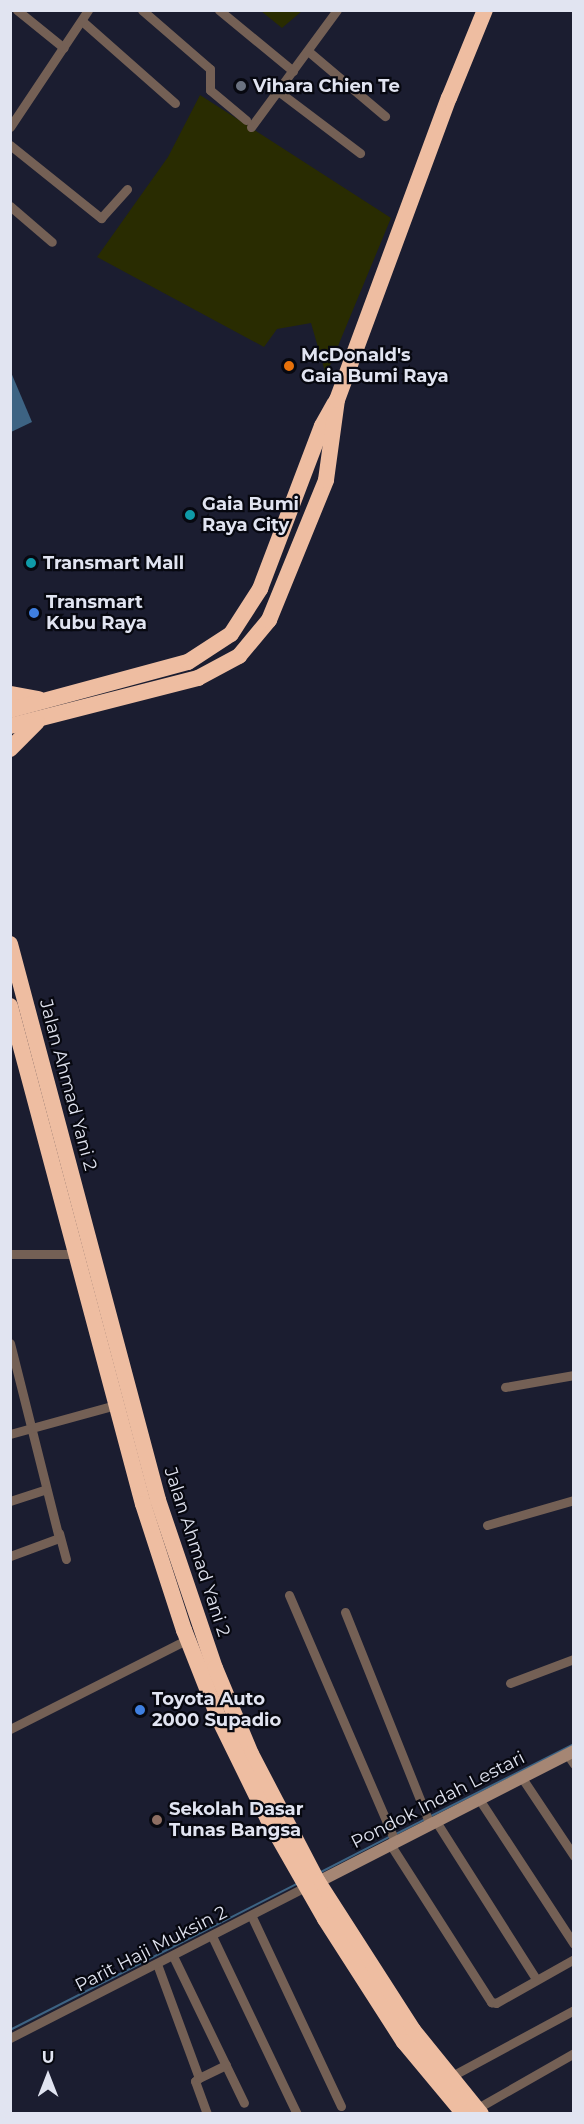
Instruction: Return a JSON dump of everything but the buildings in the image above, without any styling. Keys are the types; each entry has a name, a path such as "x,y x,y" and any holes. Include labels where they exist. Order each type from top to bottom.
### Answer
{"highway":[{"path":"10,710 44,708 198,678 239,656 269,620 323,490 337,400 449,98 485,10"},
{"path":"10,694 44,708"},
{"path":"10,726 44,708"},
{"path":"10,749 44,708"},
{"name":"Jalan Ahmad Yani 2","path":"10,944 158,1500 226,1695 308,1879 412,2030 450,2077 474,2112"},
{"name":"Jalan Ahmad Yani 2","path":"10,1006 15,1041 77,1254 115,1405 188,1639 239,1763 404,2042 474,2112"}],"street":[{"path":"17,10 64,48"},
{"path":"12,123 88,10"},
{"path":"142,10 210,69 210,90 249,124 278,91 337,10"},
{"path":"219,10 293,71"},
{"path":"82,21 175,103"},
{"path":"308,51 385,116"},
{"path":"278,91 360,153"},
{"path":"10,145 101,218 127,189"},
{"path":"10,206 52,242"},
{"path":"10,1254 77,1254"},
{"path":"10,1343 66,1559"},
{"path":"504,1387 573,1374"},
{"path":"10,1434 115,1405"},
{"path":"10,1501 46,1489"},
{"path":"487,1525 573,1500"},
{"path":"10,1556 56,1540 58,1533"},
{"path":"289,1595 392,1842 491,2002 496,2003 573,1959"},
{"path":"345,1612 433,1824 536,1979"},
{"path":"10,1730 188,1639"},
{"path":"510,1683 573,1659"},
{"name":"Pondok Indah Lestari","path":"308,1879 433,1824 479,1799 571,1756"},
{"path":"522,1778 573,1856"},
{"path":"479,1799 573,1944"},
{"name":"Parit Haji Muksin 2","path":"10,2038 252,1917 308,1879"},
{"path":"252,1917 341,2106"},
{"path":"212,1936 297,2114"},
{"path":"173,1956 244,2103"},
{"path":"157,1964 199,2078"},
{"path":"450,2077 573,2010"},
{"path":"474,2112 573,2053"},
{"path":"207,2114 195,2081 226,2065"}],"green space":[{"path":"261,11 302,11 282,28"},
{"path":"200,95 391,218 326,375 311,323 277,329 264,347 97,257 168,157"}],"water":[{"path":"10,370 32,422 11,432 10,432"}],"waterway":[{"path":"429,1817 574,1744"},
{"path":"394,1835 424,1820"},
{"path":"319,1873 389,1837"},
{"path":"10,2030 298,1883"}],"place":[{"name":"Vihara Chien Te","path":"241,86"},
{"name":"McDonald's Gaia Bumi Raya","path":"289,366"},
{"name":"Gaia Bumi Raya City","path":"190,515"},
{"name":"Transmart Mall","path":"31,563"},
{"name":"Transmart Kubu Raya","path":"34,613"},
{"name":"Toyota Auto 2000 Supadio","path":"140,1710"},
{"name":"Sekolah Dasar Tunas Bangsa","path":"157,1820"}]}
